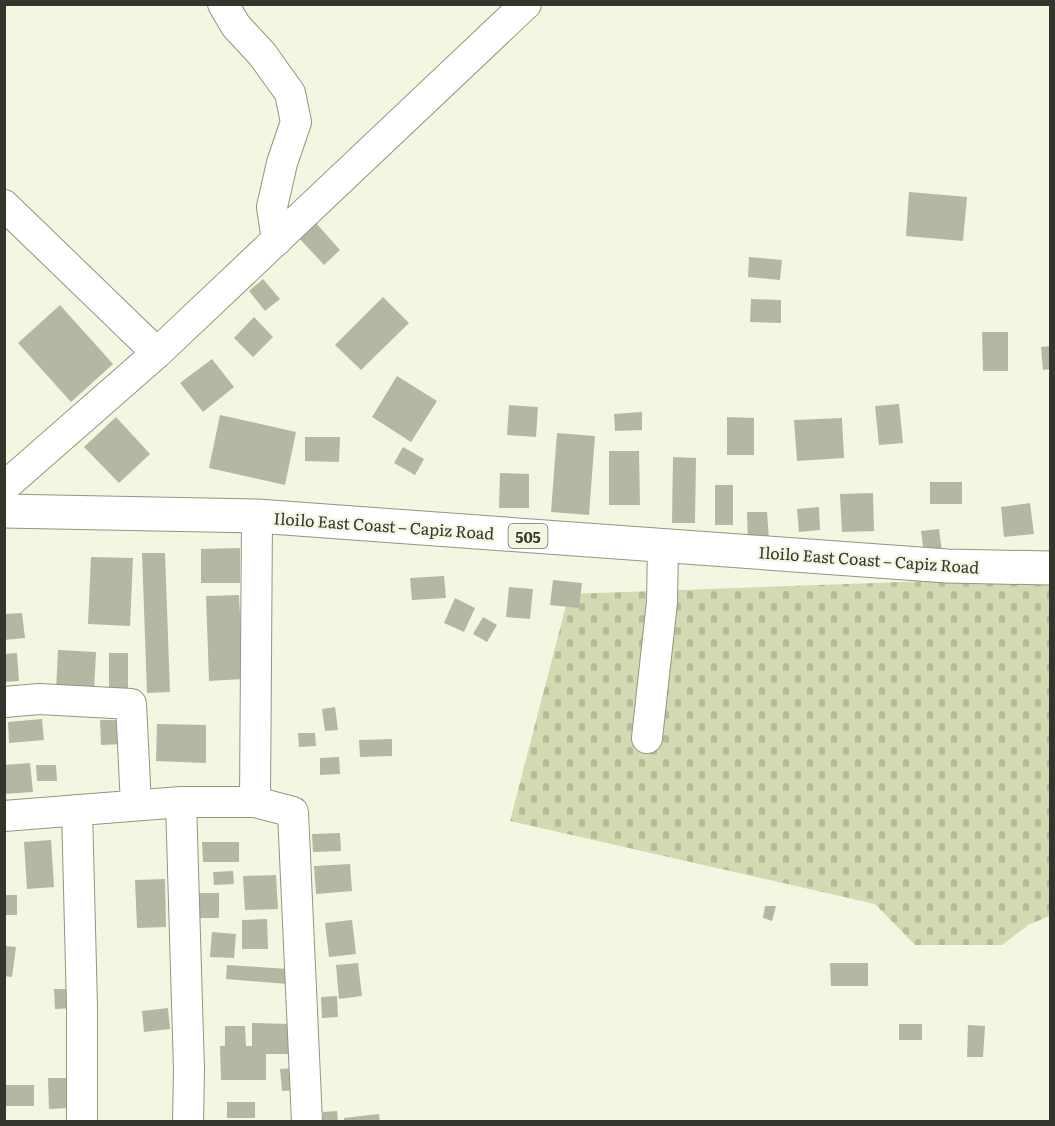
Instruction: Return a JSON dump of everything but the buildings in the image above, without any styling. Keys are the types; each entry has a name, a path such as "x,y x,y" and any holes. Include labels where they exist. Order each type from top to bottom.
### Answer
{"main road":[{"name":"Iloilo East Coast – Capiz Road","path":"4,511 257,516 947,566 1050,568"}],"street":[{"path":"223,4 236,26 262,54 290,93 296,122 282,163 272,207 277,240"},
{"path":"4,487 157,353 526,4"},
{"path":"4,205 157,353"},
{"path":"255,802 257,516"},
{"path":"647,738 662,602 663,545"},
{"path":"4,702 39,699 131,704 136,805"},
{"path":"182,802 189,1070 188,1122"},
{"path":"4,816 182,802 255,802 293,812 307,1122"},
{"path":"76,1121 82,995 77,810"}],"green space":[{"path":"932,581 1050,585 1050,916 1028,925 1002,945 915,945 875,904 510,821 569,594"}]}
